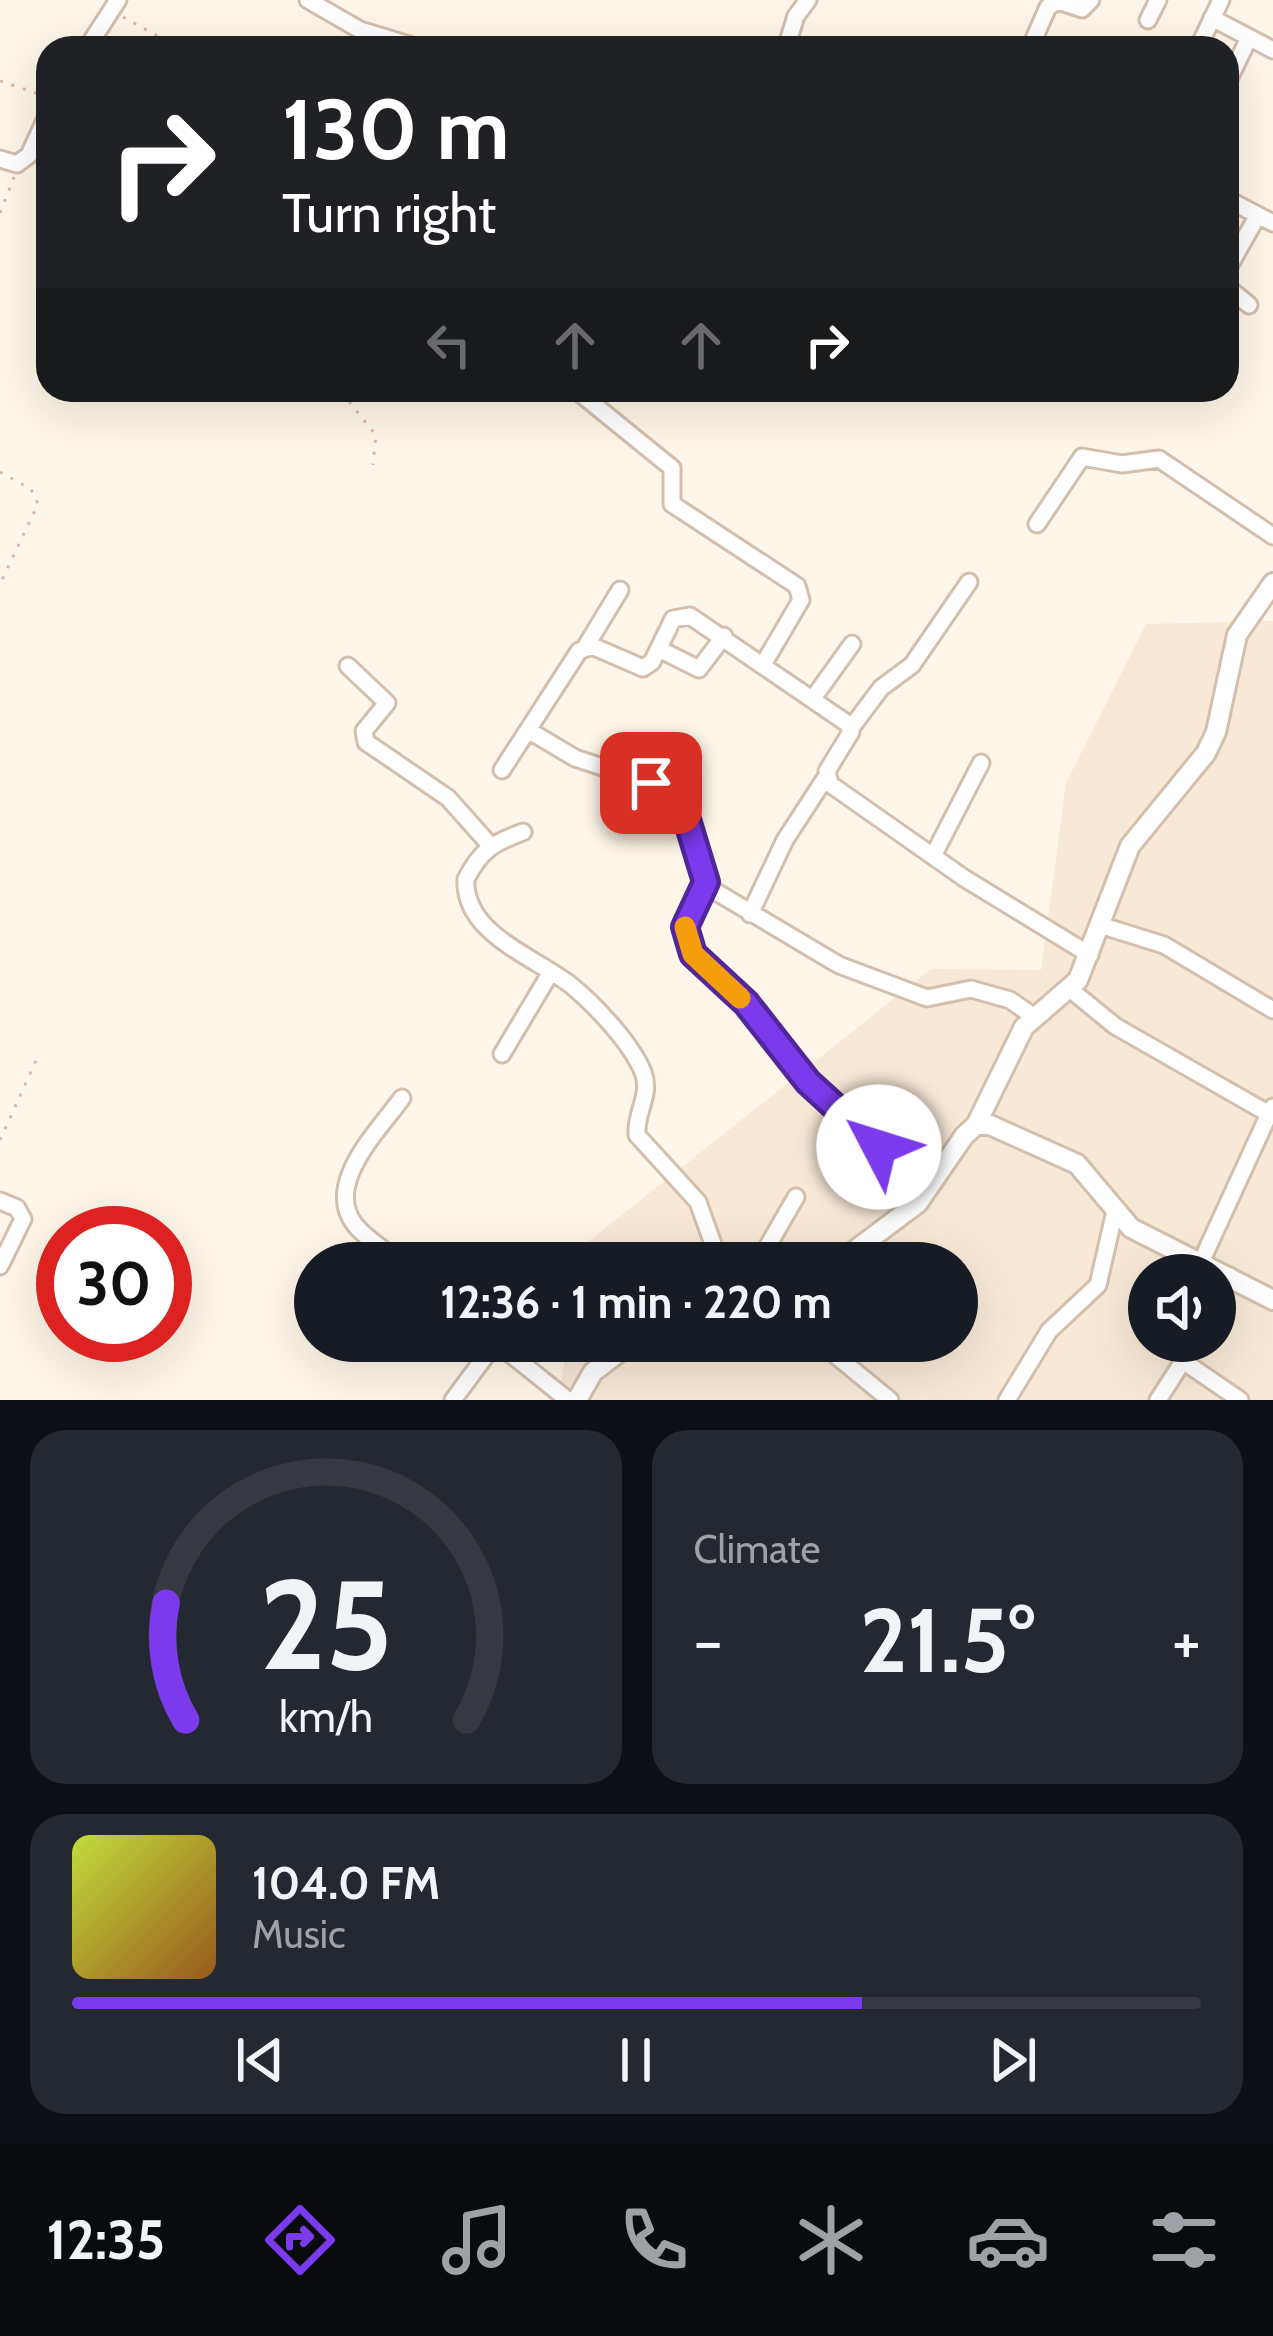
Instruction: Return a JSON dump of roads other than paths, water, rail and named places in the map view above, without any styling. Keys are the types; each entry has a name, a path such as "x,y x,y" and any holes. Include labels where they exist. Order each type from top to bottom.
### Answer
{"street":[{"path":"308,0 380,36"},
{"path":"790,36 808,0"},
{"path":"1035,36 1048,7 1057,1 1082,9 1091,0"},
{"path":"1148,20 1159,0"},
{"path":"1204,36 1221,0"},
{"path":"95,36 114,5"},
{"path":"1212,18 1273,50"},
{"path":"1239,58 1249,38"},
{"path":"9,161 29,155 36,140"},
{"path":"1239,254 1265,219"},
{"path":"1239,297 1249,305"},
{"path":"591,402 672,468 672,504 797,586 801,600 764,662"},
{"path":"1037,524 1082,457 1122,464 1159,459 1273,536"},
{"path":"750,914 785,840 851,728 881,688 912,665 969,582"},
{"path":"869,1242 902,1219 976,1126 1033,1016 1071,990 1103,926 1130,845 1206,753 1237,635 1273,583"},
{"path":"502,770 620,590"},
{"path":"586,646 643,668 681,614 764,662 851,728"},
{"path":"659,649 699,669 724,636"},
{"path":"814,697 852,644"},
{"path":"348,665 387,703 364,731 366,742 448,798 489,844"},
{"path":"528,730 574,758 651,783 677,802 706,882 750,914 839,965 927,998 971,989 1010,1000 1033,1016"},
{"path":"933,856 981,763"},
{"path":"826,777 933,856 1090,955"},
{"path":"523,832 489,844 466,879 472,905 510,948 583,996 637,1060 648,1089 637,1135 698,1202 706,1242"},
{"path":"706,882 685,927 693,954 746,1003 833,1108 929,1187"},
{"path":"1103,926 1164,945 1273,1010"},
{"path":"502,1054 551,972"},
{"path":"1071,990 1114,1026 1272,1112 1205,1254"},
{"path":"375,1242 354,1224 345,1197 352,1171 403,1098"},
{"path":"976,1126 1005,1129 1077,1163 1131,1228 1189,1254"},
{"path":"770,1242 796,1197"},
{"path":"0,1201 17,1208 23,1219 0,1266"},
{"path":"1007,1400 1049,1331 1098,1285 1115,1211"},
{"path":"1236,1279 1273,1300"},
{"path":"453,1400 480,1362"},
{"path":"522,1362 572,1400 606,1362"},
{"path":"844,1362 890,1400"},
{"path":"1158,1400 1182,1362"},
{"path":"1184,1362 1240,1400"}]}
